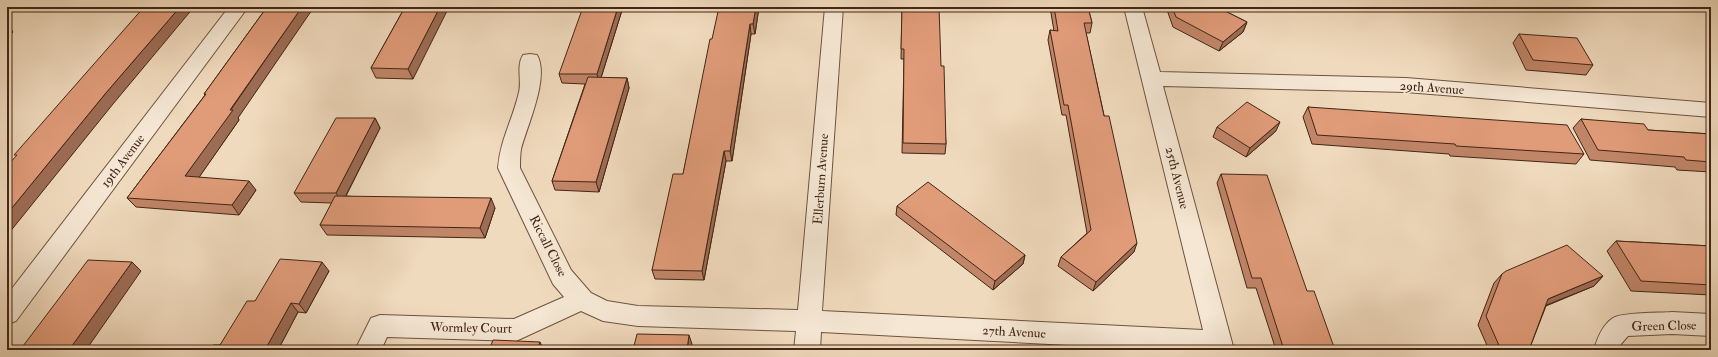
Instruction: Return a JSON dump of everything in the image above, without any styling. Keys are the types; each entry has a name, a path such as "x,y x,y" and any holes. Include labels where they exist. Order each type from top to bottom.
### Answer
{"street":[{"name":"19th Avenue","path":"7,314 240,7"},
{"name":"Ellerburn Avenue","path":"808,350 834,7"},
{"name":"25th Avenue","path":"1133,7 1220,346"},
{"name":"Riccall Close","path":"530,60 530,90 510,151 509,168 562,277 582,300 603,311 638,316 810,321"},
{"name":"29th Avenue","path":"1152,79 1406,85 1711,110"},
{"name":"Wormley Court","path":"368,350 380,326 516,330 582,300"},
{"name":"27th Avenue","path":"810,321 1220,346"},
{"name":"Green Close","path":"1606,350 1609,340 1621,326 1672,323 1711,325"}],"building":[{"path":"144,7 180,7 105,94 7,214 7,166 17,155 14,155"},
{"path":"267,7 302,7 230,110 233,110 185,176 249,181 232,205 127,198 206,94 204,94"},
{"path":"405,7 440,7 408,69 371,68"},
{"path":"583,7 618,7 597,74 559,74"},
{"path":"719,7 756,7 753,24 750,24 730,151 724,151 702,271 652,270 673,174 683,174 710,39 712,39"},
{"path":"902,7 939,7 941,66 944,66 946,144 903,143 904,49 901,49"},
{"path":"1054,7 1088,7 1092,23 1084,23 1104,116 1109,116 1137,243 1096,282 1061,257 1091,230 1068,105 1064,105 1050,30 1058,31"},
{"path":"1172,7 1217,7 1247,22 1223,42 1176,17"},
{"path":"1519,34 1577,38 1593,65 1533,60"},
{"path":"588,77 627,78 596,182 552,181"},
{"path":"1247,102 1280,122 1250,148 1217,127"},
{"path":"1308,107 1567,125 1584,154 1317,135"},
{"path":"336,118 375,118 336,193 294,193"},
{"path":"1581,119 1644,124 1648,130 1711,134 1711,162 1686,160 1684,157 1598,150"},
{"path":"1221,174 1267,175 1307,291 1314,291 1335,350 1284,350 1261,278 1252,278"},
{"path":"928,182 1025,255 995,281 897,206"},
{"path":"335,196 491,198 480,228 320,225"},
{"path":"1616,241 1711,246 1711,285 1641,281"},
{"path":"1567,245 1603,276 1548,299 1529,350 1501,350 1486,316 1502,274"},
{"path":"280,259 322,262 299,304 291,303 266,348 259,348 258,350 211,350 213,345 220,345 247,301 255,301"},
{"path":"88,260 132,262 69,350 20,350"},
{"path":"637,334 689,335 687,350 633,350"},
{"path":"493,340 540,342 537,350 489,350"}]}
